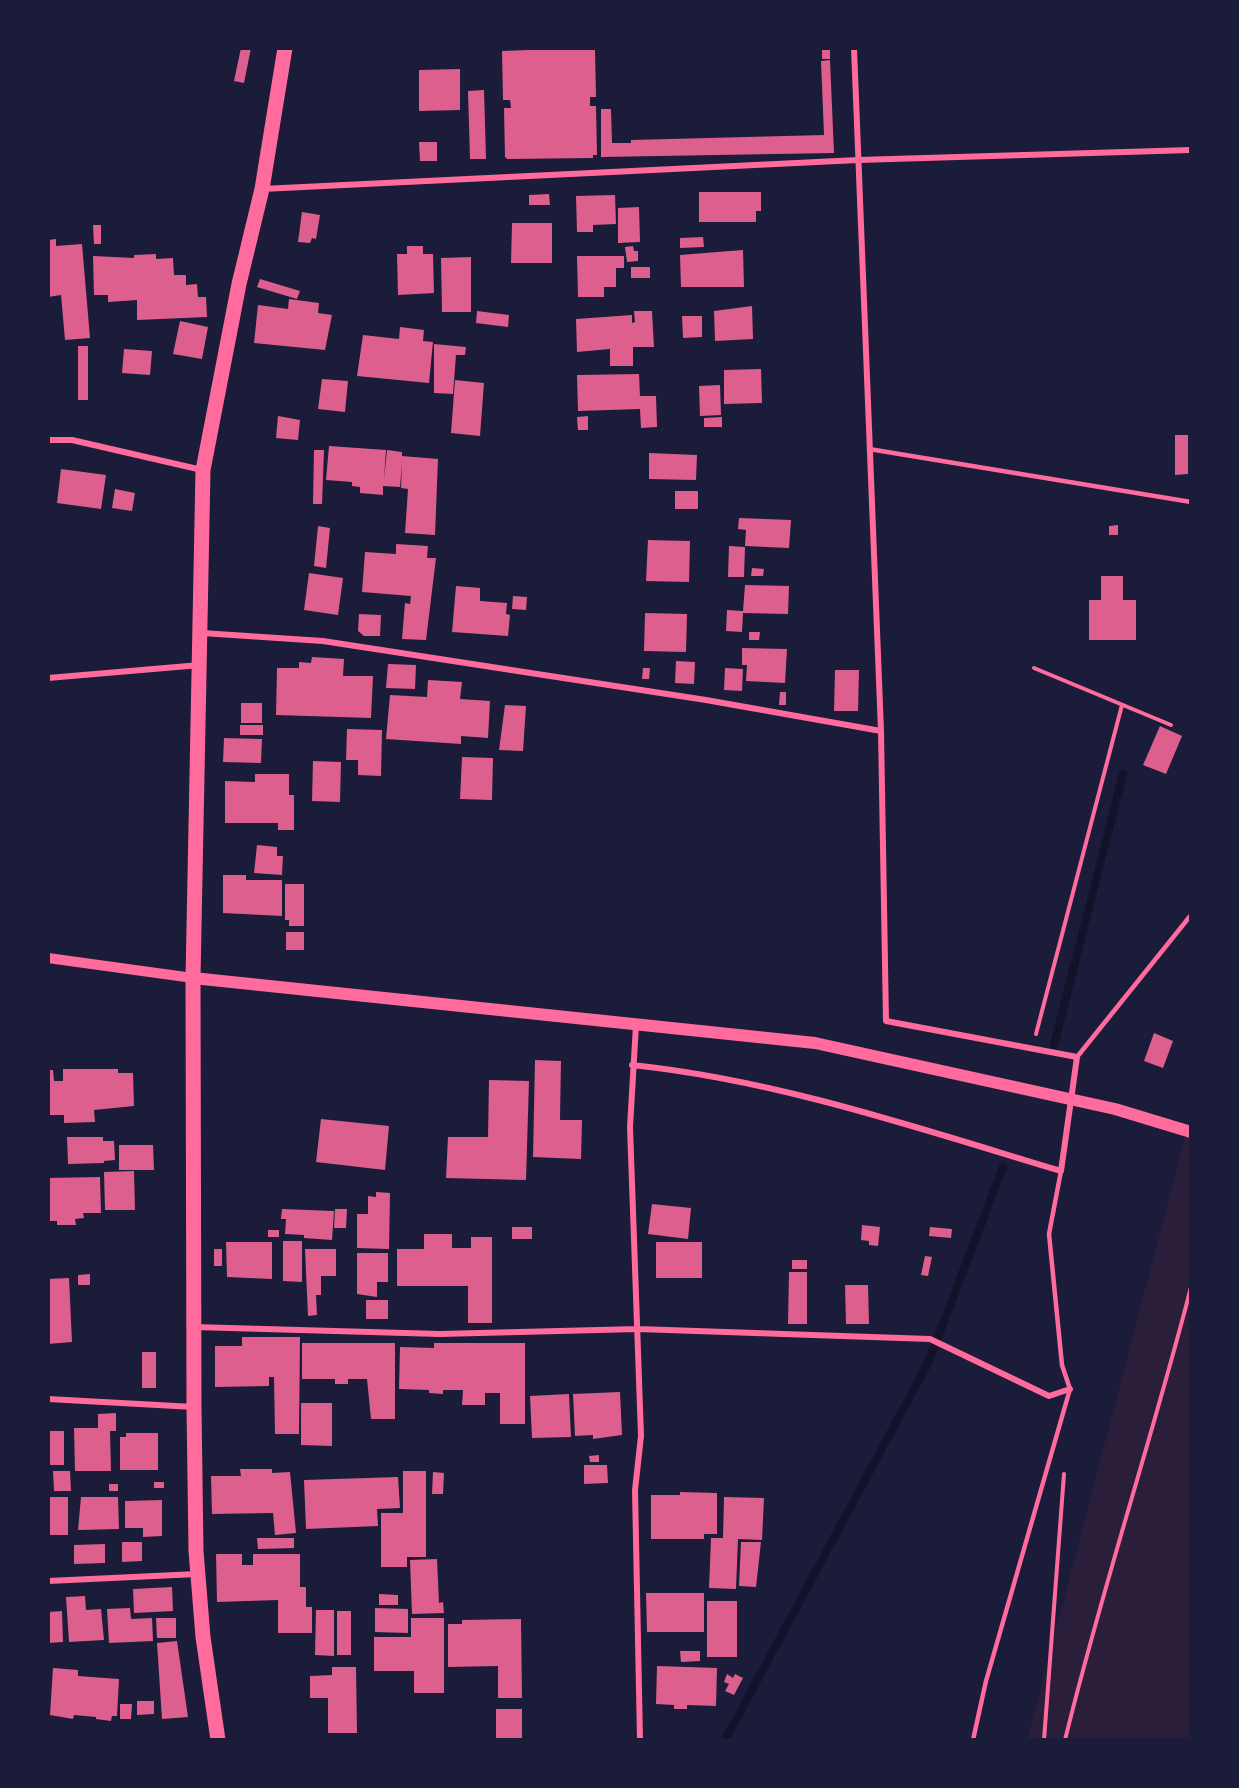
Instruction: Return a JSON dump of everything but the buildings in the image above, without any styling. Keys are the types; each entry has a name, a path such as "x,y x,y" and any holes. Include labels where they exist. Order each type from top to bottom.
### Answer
{"main road":[{"path":"218,1740 203,1637 198,1574 193,1327 193,978 201,665 203,470 239,284 262,189 285,48"},
{"path":"193,978 815,1043 1116,1109 1191,1131"}],"street":[{"path":"632,1065 686,1070 869,1114 1061,1171 1077,1056 886,1020 881,731 854,48"},
{"path":"262,189 858,160 1191,150"},
{"path":"48,440 72,440 203,470"},
{"path":"201,633 323,641 706,700 881,731"},
{"path":"48,678 201,665"},
{"path":"48,958 193,978"},
{"path":"636,1024 630,1127 641,1436 635,1490 640,1740"},
{"path":"193,1327 440,1334 638,1329 930,1339 1049,1396 1070,1389"},
{"path":"48,1400 194,1407"},
{"path":"48,1581 198,1574"}],"lane":[{"path":"869,449 1191,502"},
{"path":"1077,1056 1191,915"},
{"path":"973,1740 986,1681 1070,1389 1062,1365 1049,1234 1061,1171"}],"path":[{"path":"1034,668 1172,725"},
{"path":"1032,1049 1122,705"},
{"path":"1065,1740 1083,1665 1159,1412 1191,1287"},
{"path":"1044,1740 1064,1471"}],"shaded area":[{"path":"1191,1114 1191,1740 1027,1740"}],"waterway":[{"path":"1054,1045 1123,774"},
{"path":"725,1740 928,1363 1003,1167"}]}
